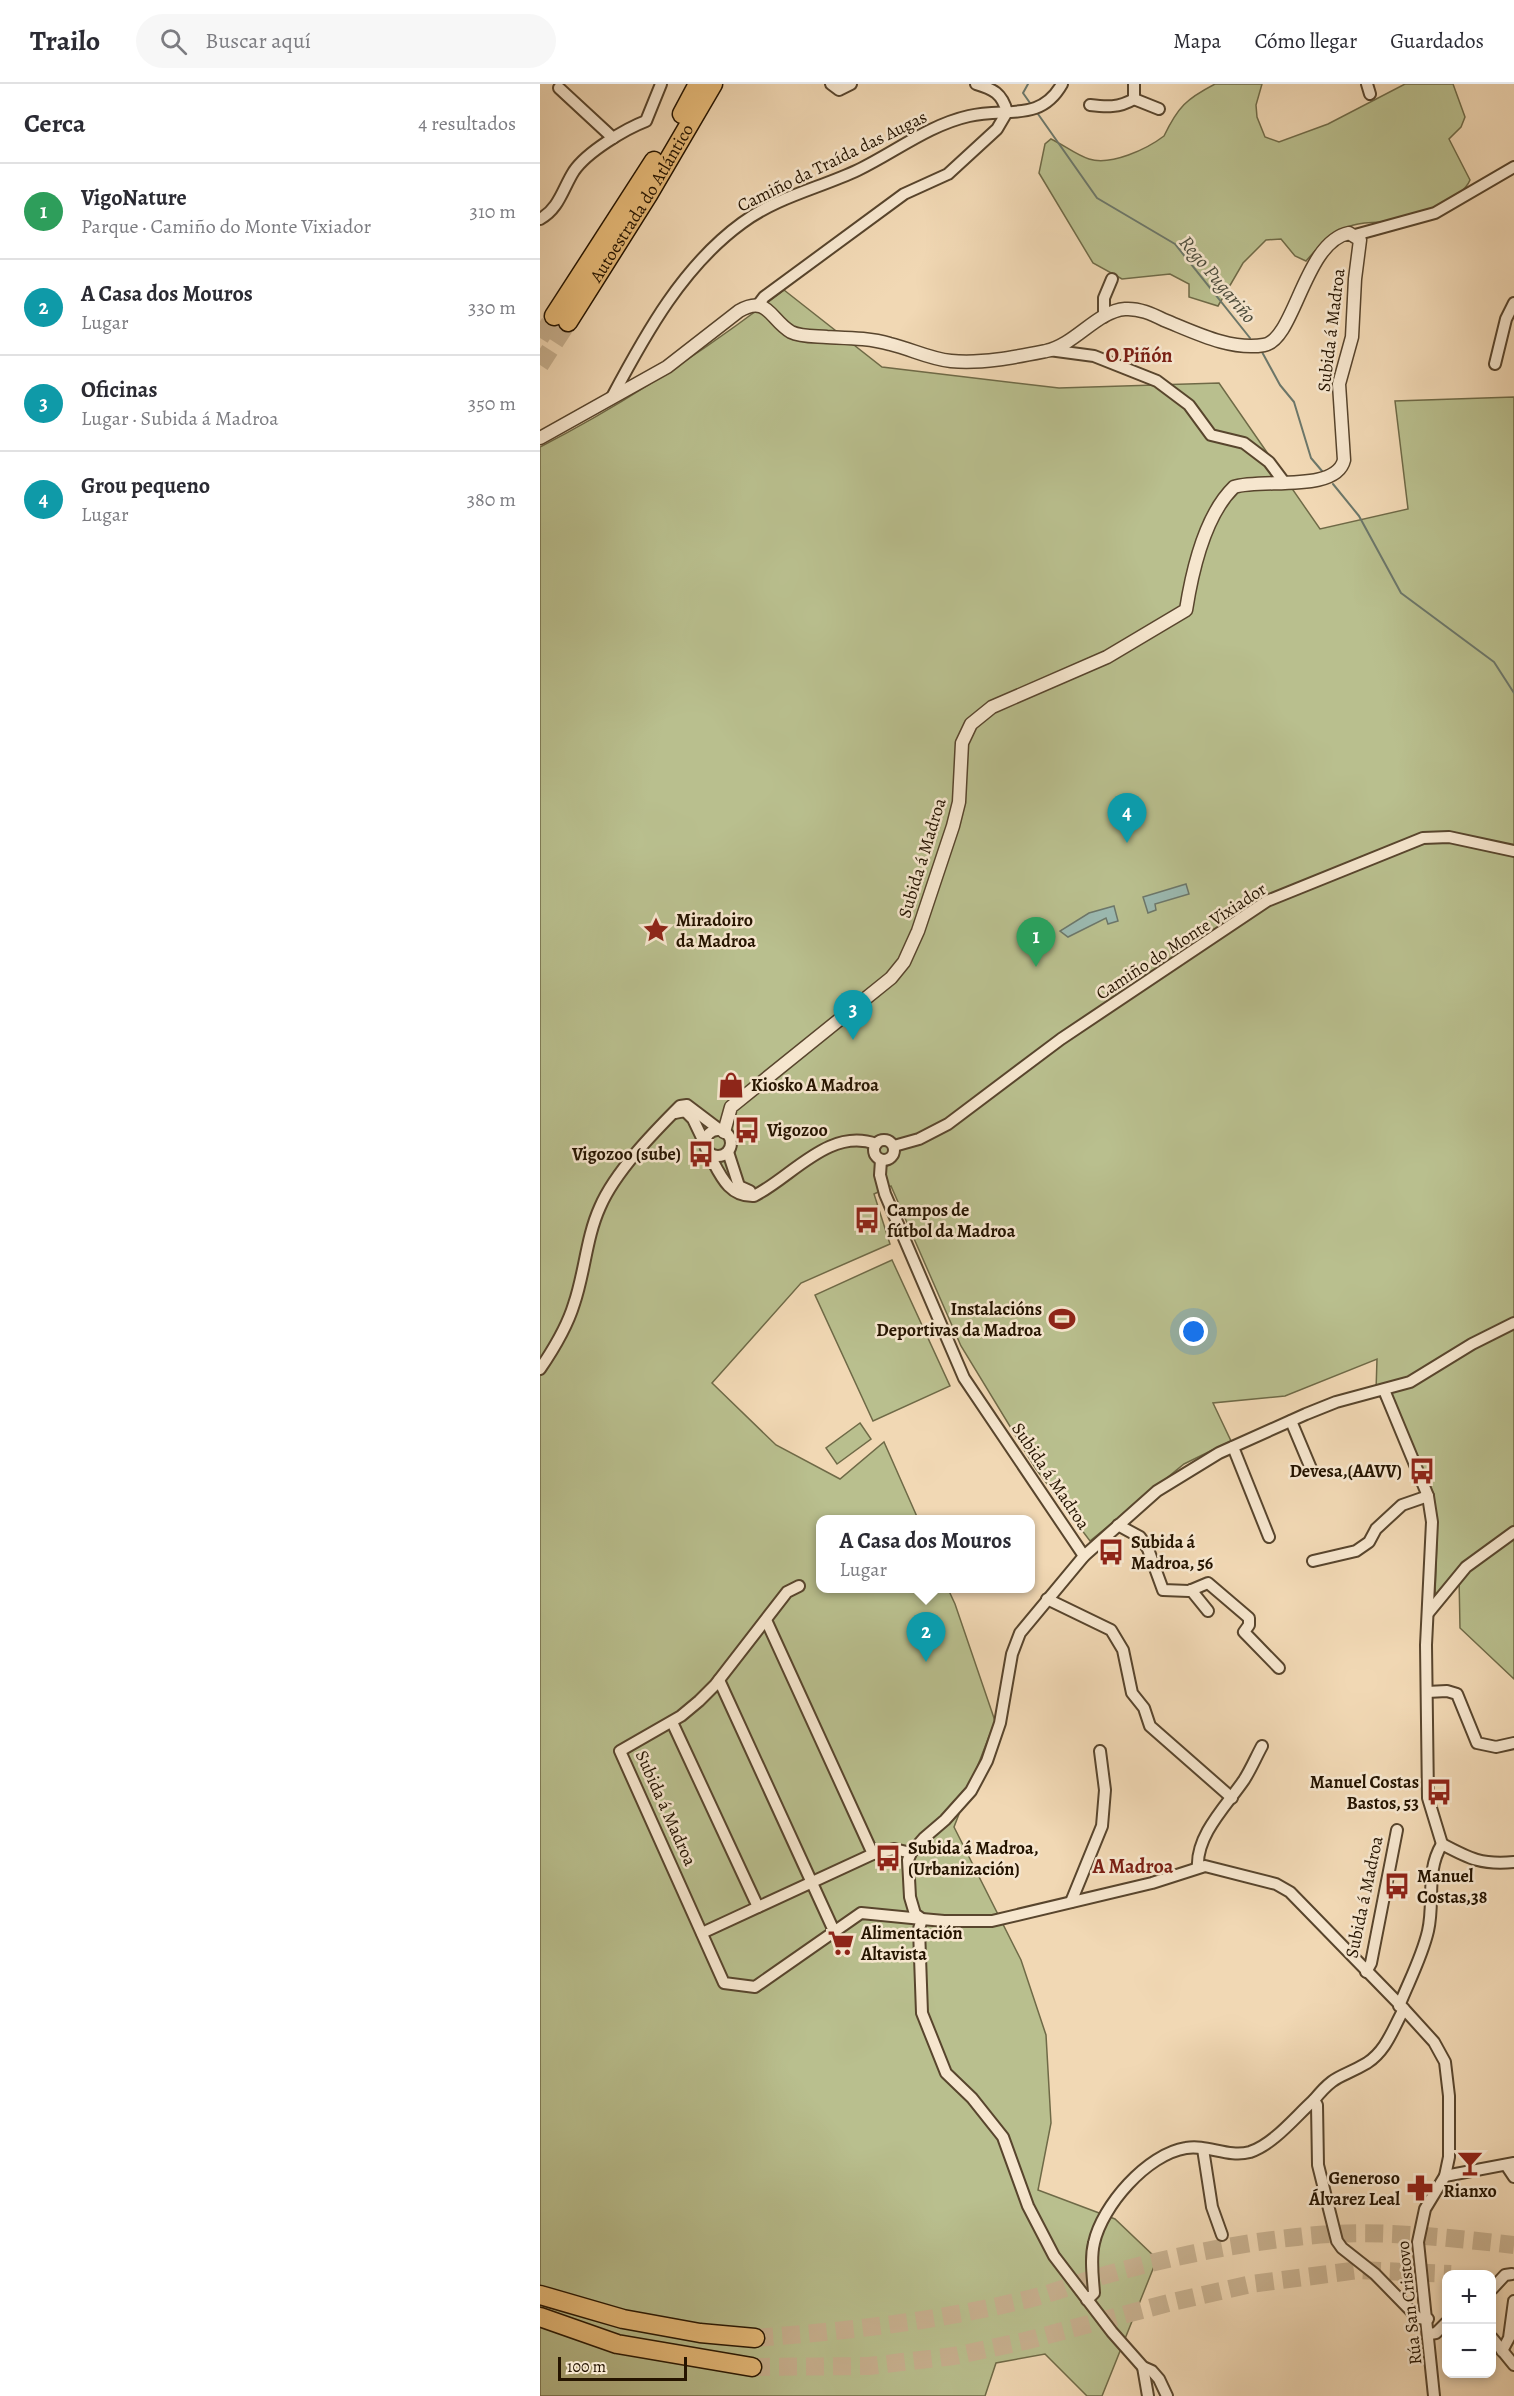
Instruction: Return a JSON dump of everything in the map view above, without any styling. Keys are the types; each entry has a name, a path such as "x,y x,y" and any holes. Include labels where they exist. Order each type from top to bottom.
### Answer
{"highway":[{"name":"Autoestrada do Atlántico","path":"698,84 561,319 648,195 712,84"},
{"path":"540,2295 623,2319 700,2333 756,2338"},
{"path":"540,2317 617,2344 752,2367"}],"street":[{"path":"540,219 551,213 575,169 623,130 646,121 661,84"},
{"path":"831,84 839,90 851,84"},
{"path":"540,438 683,357 739,311 758,305 764,297 904,194 948,174 998,129 1007,111 1004,99 993,88 976,84"},
{"name":"Camiño da Traída das Augas","path":"612,397 673,294 702,259 743,222 780,201 860,169 946,123 978,114 1042,107 1056,94 1062,84"},
{"path":"1134,84 1134,99"},
{"path":"559,88 613,138"},
{"path":"1090,105 1108,107 1124,105 1134,99"},
{"path":"1134,99 1159,109"},
{"path":"1356,235 1435,213 1514,167"},
{"name":"Subida á Madroa","path":"722,1131 731,1107 891,978 904,962 918,931 953,826 959,802 962,743 971,724 992,706 1107,657 1177,618 1186,610 1193,570 1206,534 1229,492 1242,484 1333,477 1342,469 1344,460 1339,384 1352,337 1355,279 1361,242 1356,235 1342,235 1326,250 1314,264 1277,337 1265,345 1222,341 1142,310 1124,309 1104,317 1061,346 1048,350 964,361 936,359 872,339 793,332 758,305"},
{"path":"1104,317 1104,298 1112,279"},
{"path":"1495,364 1506,319 1514,303"},
{"name":"Subida á Madroa","path":"1048,350 1094,356 1157,381 1189,405 1211,435 1244,443 1269,462 1284,482"},
{"name":"Camiño do Monte Vixiador","path":"894,1146 919,1139 948,1124 1061,1039 1267,901 1424,838 1449,837 1514,851"},
{"path":"540,1370 551,1353 574,1305 590,1234 601,1205 613,1184 680,1106 687,1105 730,1139 728,1152 739,1186 762,1192"},
{"path":"672,1114 685,1111 693,1119 726,1185 735,1192 747,1196 762,1192 819,1152 836,1144 865,1140 876,1144 885,1139 894,1146 892,1157 881,1160"},
{"path":"704,1142 711,1132 722,1131"},
{"name":"Subida á Madroa","path":"876,1144 874,1152 881,1160 880,1175 885,1194 964,1378 1084,1556 1020,1634 1012,1654 1000,1723 978,1779 962,1803 910,1853"},
{"path":"709,1154 720,1157 728,1152"},
{"path":"1084,1556 1157,1491 1233,1447 1336,1402 1410,1383 1472,1344 1514,1323"},
{"path":"1087,2300 1094,2293 1093,2245 1105,2212 1142,2170 1187,2147 1231,2153 1250,2152 1277,2134 1314,2100 1329,2081 1368,2062 1393,2034 1425,1942 1430,1915 1431,1867 1442,1844 1428,1798 1427,1692 1431,1522 1428,1496 1384,1390"},
{"path":"1290,1421 1312,1471"},
{"path":"1233,1447 1269,1537"},
{"path":"1313,1561 1356,1551 1369,1542 1376,1529 1402,1505 1428,1496"},
{"path":"1118,1525 1140,1537 1148,1549 1162,1590 1191,1590 1208,1583 1217,1588 1249,1618 1249,1625 1244,1632 1279,1668"},
{"path":"1429,1612 1466,1567 1514,1532"},
{"name":"Subida á Madroa","path":"798,1586 787,1592 719,1680 699,1701 672,1722 624,1747 621,1755 724,1983 751,1988 861,1912 966,1923 992,1921 1152,1883 1205,1866 1276,1884 1290,1892 1434,2042 1445,2062 1450,2127 1449,2157 1445,2176"},
{"path":"1191,1590 1208,1611"},
{"path":"1047,1599 1111,1630 1121,1644 1132,1693 1144,1708 1150,1726 1232,1798"},
{"path":"766,1620 873,1854"},
{"path":"719,1680 834,1931"},
{"path":"1427,1692 1447,1691 1457,1694 1477,1743 1496,1747 1514,1743"},
{"path":"672,1722 758,1907"},
{"path":"1198,1867 1197,1859 1204,1838 1232,1798 1262,1746"},
{"path":"1071,1902 1102,1826 1105,1790 1100,1751"},
{"name":"Subida á Madroa","path":"1366,1972 1371,1963 1397,1830"},
{"path":"1442,1844 1474,1861 1486,1864 1514,1862"},
{"path":"702,1933 873,1854 894,1849 910,1853 908,1874 912,1907 915,1914 922,1918 920,1929 922,2013 946,2073 972,2098 1003,2137 1028,2206 1054,2256 1143,2367 1152,2371 1159,2379 1167,2396"},
{"path":"1314,2100 1317,2105 1318,2165 1337,2241 1342,2248 1375,2274 1418,2318 1428,2319"},
{"path":"1203,2149 1212,2207 1222,2235"},
{"path":"1445,2176 1510,2164 1514,2177"},
{"name":"Rúa San Cristovo","path":"1434,2396 1430,2334 1420,2270 1418,2233 1425,2209 1445,2176"},
{"path":"1496,2284 1505,2275 1512,2274"},
{"path":"1502,2351 1507,2345 1514,2301"},
{"path":"1430,2334 1445,2324"},
{"path":"1496,2344 1514,2365"},
{"path":"1143,2367 1148,2396"}],"green space":[{"path":"1215,84 1262,84 1256,105 1257,117 1265,137 1279,142 1328,124 1405,84 1453,84 1465,117 1461,127 1449,139 1470,180 1456,196 1444,203 1417,213 1380,222 1356,224 1341,230 1325,241 1306,261 1295,256 1281,239 1266,240 1243,263 1218,306 1189,297 1189,284 1170,274 1122,279 1093,263 1039,173 1045,144 1051,139 1084,157 1098,161 1128,155 1164,136 1184,105 1197,94"},
{"path":"784,290 882,367 1059,388 1219,383 1320,529 1408,509 1395,401 1514,397 1514,1679 1460,1628 1459,1576 1435,1596 1437,1538 1422,1471 1403,1432 1376,1391 1377,1359 1285,1396 1213,1403 1231,1441 1184,1464 1090,1541 1036,1469 961,1346 891,1186 874,1194 890,1244 801,1283 712,1383 776,1445 840,1479 884,1442 916,1515 816,1515 816,1593 950,1593 955,1604 995,1721 954,1827 1021,1960 1046,2035 1051,2123 1038,2190 1115,2219 1157,2259 1102,2396 1087,2396 1045,2354 996,2363 985,2396 540,2396 540,447 604,412 725,333"},
{"path":"892,1260 950,1386 873,1421 815,1295"},
{"path":"860,1423 871,1439 837,1464 826,1448"}],"water":[{"path":"1186,884 1189,894 1155,904 1156,910 1148,913 1143,897"},
{"path":"1114,906 1118,921 1108,924 1106,918 1068,937 1060,931 1089,913"}],"waterway":[{"name":"Rego Pugariño","path":"1028,84 1023,93 1030,103"},
{"name":"Rego Pugariño","path":"1038,114 1097,198 1175,244 1250,338"},
{"name":"Rego Pugariño","path":"1262,352 1280,385 1294,402 1311,458 1322,471"},
{"name":"Rego Pugariño","path":"1333,484 1359,516 1401,593 1494,662 1514,693"}],"tunnel":[{"path":"540,338 554,316"},
{"path":"540,365 568,322"},
{"path":"755,2338 856,2329 954,2315 1030,2299 1150,2263 1273,2240 1324,2234 1379,2233 1514,2245"},
{"path":"752,2367 869,2366 954,2356 1025,2341 1172,2302 1251,2284 1359,2270 1442,2274"}],"place":[{"name":"Grou pequeno","path":"1127,843"},
{"name":"Miradoiro da Madroa","path":"656,930"},
{"name":"VigoNature","path":"1036,967"},
{"name":"Oficinas","path":"853,1040"},
{"name":"Kiosko A Madroa","path":"731,1085"},
{"name":"Vigozoo","path":"747,1130"},
{"name":"Vigozoo (sube)","path":"701,1154"},
{"name":"Campos de fútbol da Madroa","path":"867,1220"},
{"name":"Instalacións Deportivas da Madroa","path":"1062,1319"},
{"name":"Devesa,(AAVV)","path":"1422,1471"},
{"name":"Subida á Madroa, 56","path":"1111,1552"},
{"name":"A Casa dos Mouros","path":"926,1662"},
{"name":"Manuel Costas Bastos, 53","path":"1439,1792"},
{"name":"Subida á Madroa, (Urbanización)","path":"888,1858"},
{"name":"Manuel Costas,38","path":"1397,1886"},
{"name":"Alimentación Altavista","path":"841,1943"},
{"name":"Rianxo","path":"1470,2163"},
{"name":"Generoso Álvarez Leal","path":"1420,2188"}],"district":[{"name":"O Piñón","path":"1139,355"},
{"name":"A Madroa","path":"1133,1866"}]}
